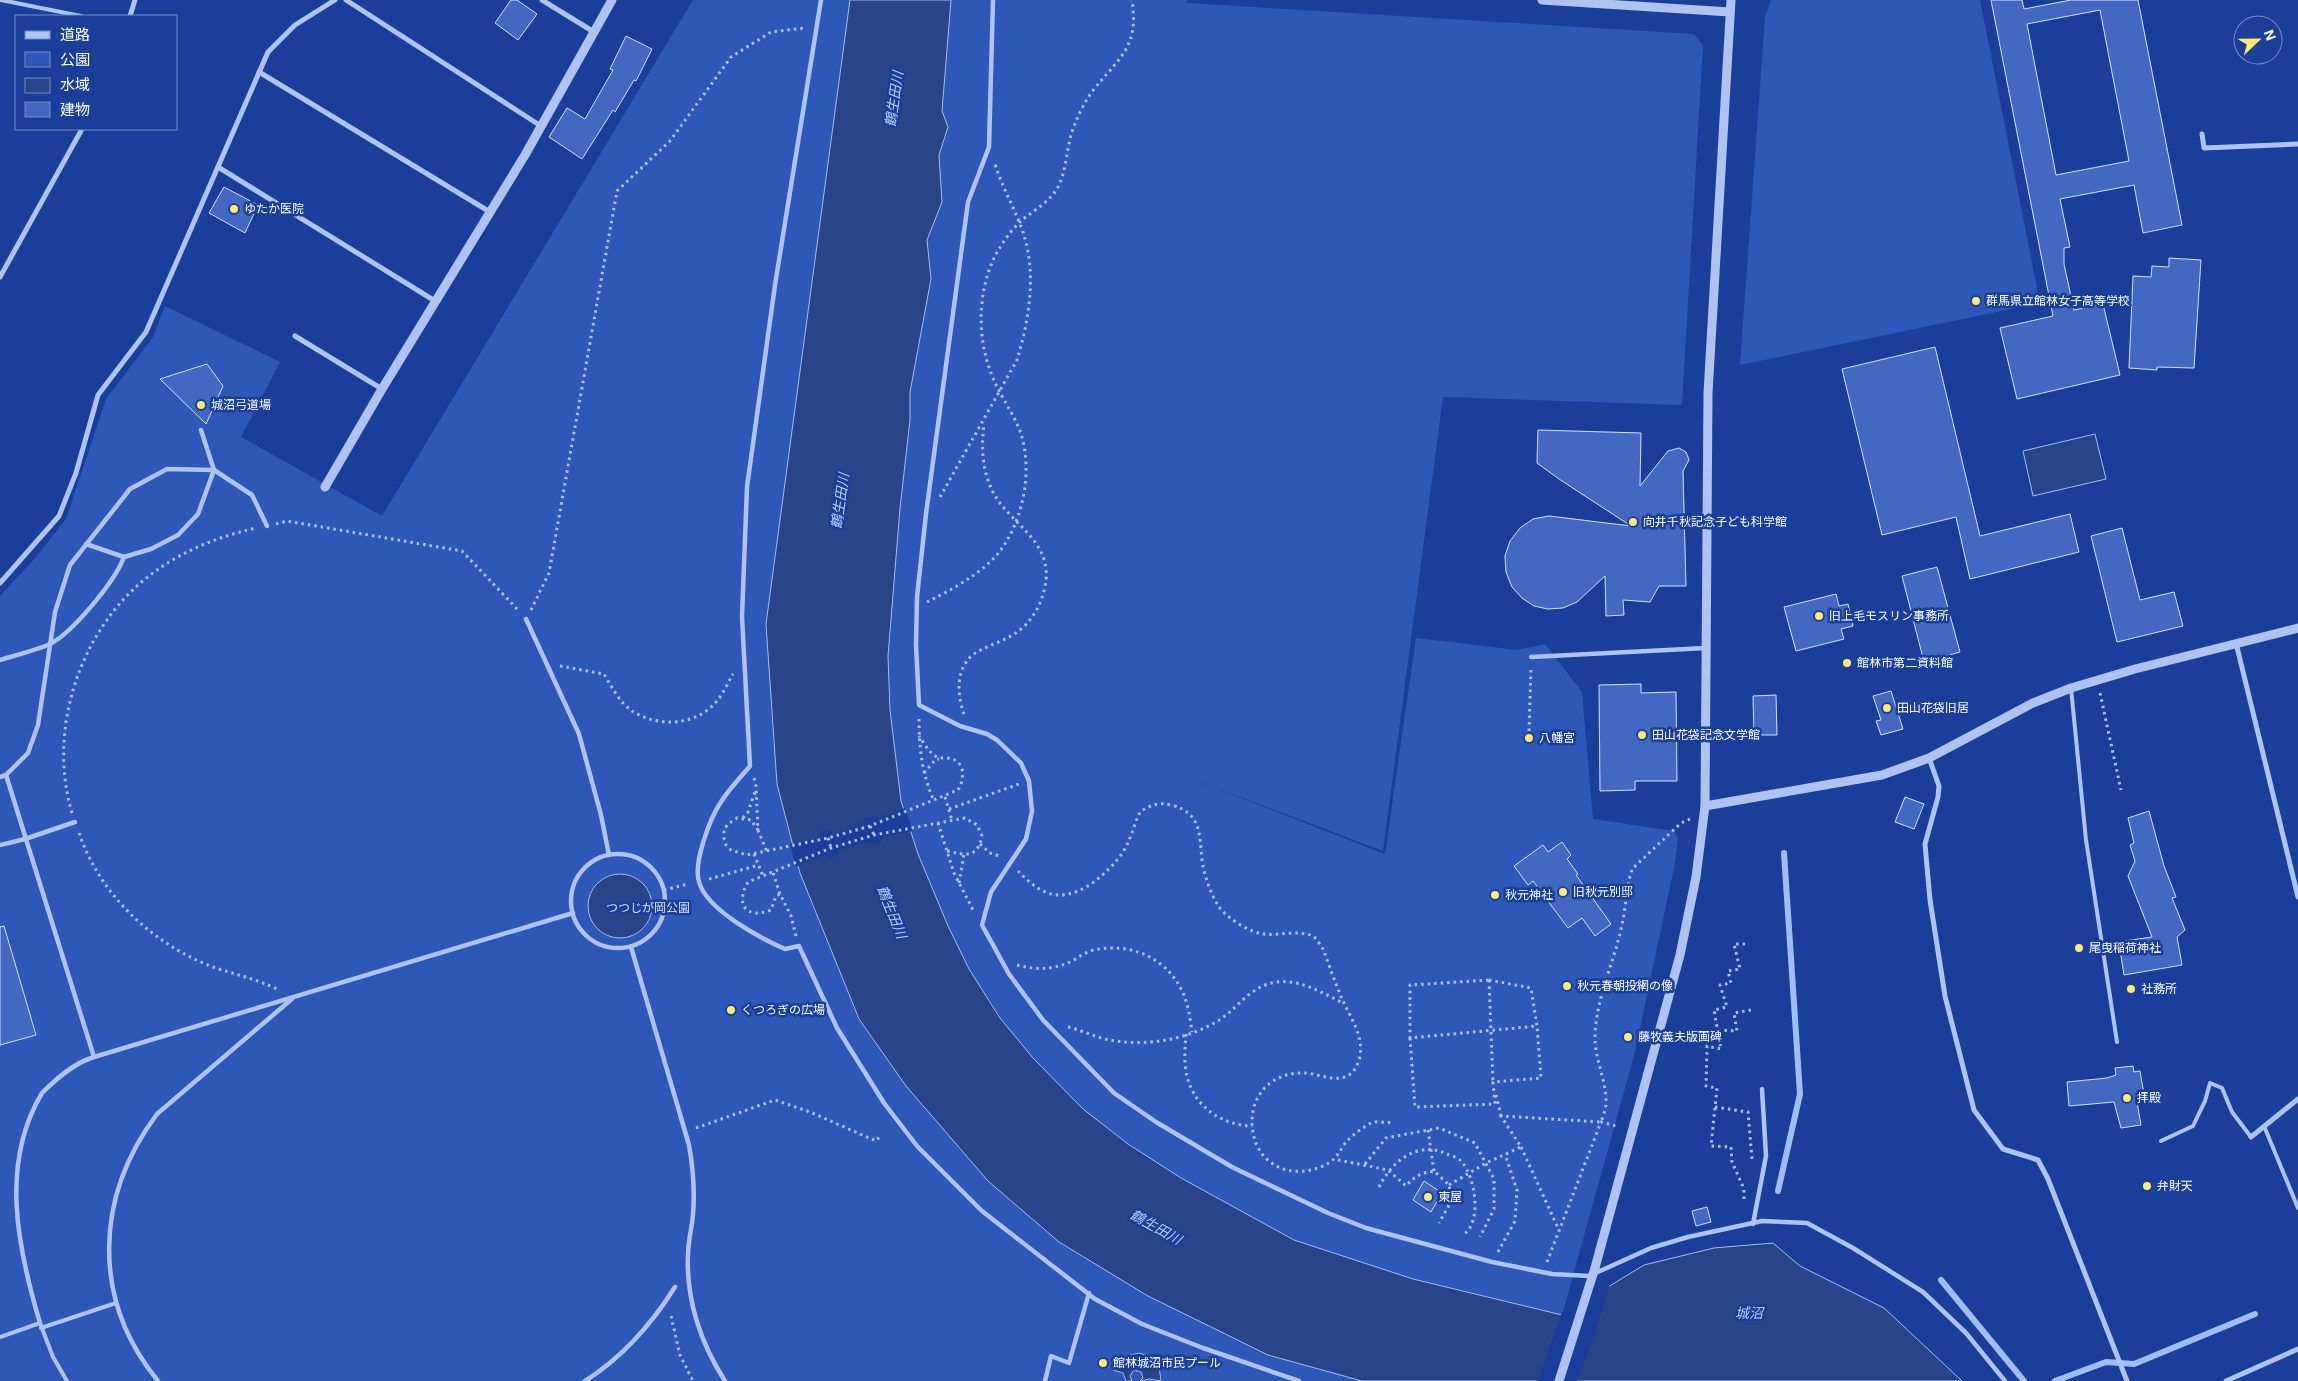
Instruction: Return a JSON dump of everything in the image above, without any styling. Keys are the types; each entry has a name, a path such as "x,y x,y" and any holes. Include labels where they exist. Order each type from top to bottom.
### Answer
{"street":[{"path":"130,15 135,0"},
{"path":"0,583 59,516 76,473 98,395 146,332 268,52 294,25 336,0"},
{"path":"346,0 541,126"},
{"path":"542,0 594,32"},
{"path":"324,488 382,388 541,126 612,0"},
{"path":"821,0 776,275 748,487 742,617 750,766 720,802 711,820 699,857 698,881 706,896 730,918 746,929 785,949 799,946 837,1028 884,1104 917,1146 982,1212 1095,1299 1142,1324 1203,1348 1299,1381"},
{"path":"993,0 989,147 968,202 926,517 917,607 916,644 919,705 941,718 970,730 987,734 998,740 1020,763 1029,781 1032,819 1026,839 991,892 982,925 1002,962 1043,1020 1114,1093 1156,1122 1232,1167 1328,1213 1366,1228 1492,1262 1543,1272 1589,1276 1651,1248 1688,1237 1743,1225 1790,1221 1807,1223 1853,1248 1922,1292 1966,1333 2005,1381"},
{"path":"1542,0 1730,12"},
{"path":"1559,1381 1594,1268 1680,955 1696,877 1705,810 1708,648 1708,393 1731,0"},
{"path":"259,72 490,212"},
{"path":"0,277 81,130"},
{"path":"2202,134 2204,148 2298,144"},
{"path":"218,167 435,301"},
{"path":"295,336 382,388"},
{"path":"86,544 124,557 151,549 178,535 198,514 214,470 201,430"},
{"path":"0,777 6,775 28,753 38,725 55,612 70,565 130,489 167,470 214,470 252,495 267,526"},
{"path":"0,660 50,644 84,615 118,571 124,557"},
{"path":"526,619 579,734 601,814 609,855"},
{"path":"1705,810 1882,775 1929,758 2033,704 2071,688 2298,628"},
{"path":"2236,643 2298,897"},
{"path":"1531,657 1708,648"},
{"path":"1929,758 1939,786 1938,797 1925,844 1930,900 1945,996 1974,1110 2003,1150 2038,1160 2055,1197 2127,1381"},
{"path":"6,775 94,1057"},
{"path":"0,845 76,822"},
{"path":"609,855 627,855 643,861 656,873 664,890 664,913 657,928 646,940 631,947 615,948 599,944 580,929 573,913 573,888 581,873 594,861 609,855"},
{"path":"20,1127 37,1098 51,1084 84,1060 573,913"},
{"path":"631,947 686,1132 693,1166 693,1212 688,1253 690,1293 700,1332 711,1357 725,1381"},
{"path":"158,1381 136,1349 124,1327 116,1303 108,1253 113,1203 127,1163 142,1134 157,1114 295,997"},
{"path":"1753,1224 1766,1156 1762,1089"},
{"path":"2250,1137 2298,1099"},
{"path":"12,1231 41,1326"},
{"path":"585,1381 609,1364 634,1341 656,1315 675,1287"},
{"path":"1045,1381 1051,1356 1069,1363 1089,1293"},
{"path":"2226,1381 2298,1349"}],"lane":[{"path":"1,0 76,15"},
{"path":"2071,688 2086,840 2117,1042"},
{"path":"2161,1141 2193,1126 2206,1100 2210,1083 2222,1088 2232,1112 2250,1137"},
{"path":"2264,1126 2298,1208"},
{"path":"0,1337 116,1303"},
{"path":"41,1326 67,1381"}],"path":[{"path":"917,607 961,584 980,570 996,555 1015,520 1024,493 1027,475 1025,452 1020,431 990,371 982,342 982,311 987,279 994,257 1004,240 1019,223 1048,199 1058,188 1073,129 1083,107 1094,89 1128,48 1134,16 1132,0"},
{"path":"287,521 462,551 526,619 549,572 617,191 670,141 732,58 770,32 817,26"},
{"path":"926,517 949,486 1017,360 1029,308 1030,257 1019,223 997,172 989,147"},
{"path":"970,730 959,691 961,674 972,655 1010,637 1031,620 1043,597 1045,569 1041,554 1033,538 1001,504 986,476 982,449 984,420"},
{"path":"248,530 204,544 179,556 148,576 121,602 99,632 82,664 70,700 65,736 65,774 83,845 101,878 124,907 151,932 182,953 216,968 252,977 295,997"},
{"path":"548,664 604,674 617,695 631,711 659,721 678,723 690,720 705,712 718,700 743,655"},
{"path":"1528,731 1531,657"},
{"path":"2097,680 2120,790"},
{"path":"919,705 919,736 924,773 934,801"},
{"path":"919,736 939,759"},
{"path":"766,852 758,830 751,820 737,818 728,824 724,830 726,845 732,850 747,855 766,852 782,849 870,826 945,797 958,790 963,777 962,769 952,759 935,760 924,773"},
{"path":"949,809 1029,781"},
{"path":"743,818 748,812 756,786 758,830"},
{"path":"945,797 952,820"},
{"path":"1010,863 1032,884 1045,892 1056,895 1068,894 1094,882 1114,864 1130,840 1140,812 1155,804 1167,804 1184,808 1196,824 1200,834 1202,862 1218,906 1226,915 1262,934 1307,934 1315,938 1323,949 1358,1033 1361,1050 1355,1069 1339,1078 1329,1079 1306,1073 1295,1074 1272,1082 1253,1104 1252,1126 1259,1149 1266,1158 1284,1170 1296,1172 1309,1170 1331,1161 1347,1142 1373,1122 1394,1122"},
{"path":"1543,1272 1558,1229 1601,1122 1606,1104 1595,1038 1596,1024 1606,978 1624,918 1632,869 1682,822 1705,810"},
{"path":"780,894 776,896 771,910 761,914 753,914 748,911 742,899 748,882 831,848 874,835 923,824 965,818 977,825 982,836 980,844 972,853 964,854 948,851"},
{"path":"938,823 959,885 982,925"},
{"path":"870,826 874,835"},
{"path":"828,838 831,848"},
{"path":"980,844 994,855 1005,856 1017,853"},
{"path":"754,854 763,876"},
{"path":"959,885 964,854"},
{"path":"664,890 759,865"},
{"path":"773,873 790,916 799,946"},
{"path":"1743,1225 1744,1189 1732,1162 1731,1147 1712,1146 1716,1088 1706,1086 1707,1046 1722,1050 1714,1010 1727,1007 1720,985 1730,983 1728,971 1740,970 1734,944 1746,944"},
{"path":"1002,962 1042,969 1063,964 1092,950 1108,948 1132,949 1161,965 1171,974 1186,1000 1192,1032"},
{"path":"1489,980 1489,1030 1493,1082 1495,1104 1415,1107 1410,1038 1410,984 1489,980 1531,988 1537,1026 1541,1078 1493,1082"},
{"path":"1043,1020 1115,1041 1150,1042 1186,1034 1216,1022 1255,990 1276,983 1291,981 1305,984 1344,1003"},
{"path":"1718,1030 1737,1031 1734,1013 1751,1010"},
{"path":"1410,1038 1537,1026"},
{"path":"1186,1034 1186,1074 1197,1098 1206,1109 1226,1122 1236,1126 1252,1126"},
{"path":"1493,1082 1501,1116 1521,1147 1558,1229"},
{"path":"686,1132 775,1100 810,1112 876,1141 882,1135"},
{"path":"1715,1107 1748,1112 1752,1169"},
{"path":"1501,1116 1601,1122 1616,1126"},
{"path":"1365,1164 1386,1138 1439,1128 1475,1143 1494,1179 1494,1209 1480,1237"},
{"path":"1428,1130 1434,1171 1449,1185 1452,1200 1439,1223"},
{"path":"1449,1185 1486,1163 1521,1147"},
{"path":"1379,1187 1388,1170 1409,1153 1436,1148 1461,1160 1473,1184 1476,1210 1467,1233 1463,1235"},
{"path":"1492,1262 1515,1221 1517,1190 1504,1154"},
{"path":"1338,1160 1388,1170 1406,1186 1414,1176 1422,1172 1434,1171"},
{"path":"1744,1189 1754,1188"},
{"path":"675,1287 671,1318 680,1355 693,1381"}],"green space":[{"name":"つつじが岡公園","path":"693,0 1187,0 1187,3 1694,34 1703,45 1682,405 1443,397 1383,851 1195,780 1385,854 1416,638 1517,650 1545,644 1582,692 1593,819 1674,831 1678,839 1675,863 1635,1052 1554,1344 1559,1381 0,1381 0,596 36,557 66,519 106,399 153,337 165,306 280,362 241,437 382,516"},
{"path":"1771,0 1980,0 2040,303 1740,365 1765,17"}],"water":[{"path":"850,0 951,0 942,111 948,127 939,155 942,202 927,240 931,279 910,392 910,420 900,508 888,656 890,710 901,801 918,854 948,926 969,969 1000,1018 1033,1058 1083,1109 1128,1144 1181,1178 1294,1240 1413,1279 1562,1315 1644,1265 1714,1248 1773,1243 1800,1266 1884,1308 1962,1381 1362,1381 1268,1355 1148,1296 1059,1242 988,1181 906,1086 859,1019 800,873 777,784 766,624"},
{"path":"2095,434 2106,479 2033,496 2023,451"},
{"path":"620,874 632,876 643,883 650,894 652,906 650,918 643,929 632,936 620,938 608,936 597,929 590,918 588,906 590,894 597,883 608,876"},
{"path":"1139,1353 1156,1362 1161,1381 1150,1379 1140,1381 1143,1378 1141,1372 1134,1370 1130,1376 1132,1381 1126,1381 1123,1373 1113,1370 1122,1357"}],"pier":[{"path":"905,808 913,831 883,837 881,842 872,844 868,842 839,850 837,856 829,859 824,855 796,867 790,844 820,837 821,831 830,829 834,833 862,824 864,819 874,816 878,819"},
{"path":"1610,1283 1594,1336 1577,1381 1538,1381 1562,1312"}],"building":[{"path":"511,0 517,0 537,14 518,40 495,23"},
{"path":"1991,0 2022,0 2024,9 2071,0 2138,0 2182,225 2143,233 2134,185 2060,199 2070,247 2064,248 2064,264 2074,310 2103,304 2120,375 2017,399 2000,328 2053,316","holes":["2100,10 2129,161 2056,175 2027,24"]},
{"path":"626,36 652,49 636,81 634,80 615,112 613,110 582,159 549,137 567,108 585,119 613,70 610,69"},
{"name":"ゆたか医院","path":"224,187 258,205 245,233 209,213"},
{"path":"2169,258 2201,260 2194,368 2157,367 2157,370 2129,368 2133,276 2151,277 2152,266 2169,267"},
{"path":"1935,347 1980,536 2070,514 2079,552 1970,579 1956,517 1882,535 1842,369"},
{"name":"城沼弓道場","path":"207,364 223,386 206,424 160,379"},
{"name":"向井千秋記念子ども科学館","path":"1538,430 1641,433 1640,486 1668,451 1679,448 1686,452 1689,460 1683,471 1686,586 1659,586 1650,602 1623,600 1624,615 1606,616 1605,576 1577,602 1563,608 1548,609 1534,606 1522,598 1512,587 1506,572 1505,556 1510,541 1520,528 1533,519 1549,516 1631,526 1537,463"},
{"path":"2122,528 2140,600 2174,592 2183,626 2117,642 2091,536"},
{"path":"1937,567 1960,652 1924,662 1902,576"},
{"name":"旧上毛モスリン事務所","path":"1836,594 1839,606 1848,604 1853,626 1841,629 1844,639 1796,651 1784,607"},
{"name":"田山花袋記念文学館","path":"1641,684 1641,693 1676,692 1677,781 1635,781 1635,790 1600,791 1599,685"},
{"name":"田山花袋旧居","path":"1891,691 1903,729 1881,735 1876,721 1881,720 1873,696"},
{"path":"1776,695 1777,735 1754,735 1753,696"},
{"path":"1905,797 1924,804 1914,829 1895,822"},
{"path":"2149,811 2164,866 2176,897 2172,898 2185,930 2177,937 2182,965 2124,975 2120,950 2125,949 2124,941 2152,937 2128,876 2135,861 2130,845 2134,843 2128,818"},
{"name":"旧秋元別邸","path":"1562,842 1571,855 1567,859 1578,874 1576,875 1611,924 1595,936 1582,918 1568,928 1533,881 1528,885 1514,866 1543,845 1548,852"},
{"path":"4,926 36,1035 0,1045 0,927"},
{"name":"拝殿","path":"2133,1066 2134,1072 2140,1071 2145,1100 2137,1102 2141,1125 2121,1128 2114,1102 2069,1106 2067,1082 2107,1078 2116,1075 2115,1068"},
{"name":"東屋","path":"1424,1181 1442,1193 1431,1212 1413,1200"},
{"path":"1707,1207 1711,1222 1696,1226 1692,1211"}],"waterway":[{"path":"1778,1191 1800,1094 1784,853"},
{"path":"1941,1280 2024,1381"},
{"path":"2055,1381 2106,1362 2134,1364 2255,1314"}],"place":[{"name":"ゆたか医院","path":"234,209"},
{"name":"群馬県立館林女子高等学校","path":"1976,301"},
{"name":"城沼弓道場","path":"201,405"},
{"name":"向井千秋記念子ども科学館","path":"1633,522"},
{"name":"旧上毛モスリン事務所","path":"1819,616"},
{"name":"館林市第二資料館","path":"1847,663"},
{"name":"田山花袋旧居","path":"1887,708"},
{"name":"田山花袋記念文学館","path":"1642,735"},
{"name":"八幡宮","path":"1529,738"},
{"name":"旧秋元別邸","path":"1563,892"},
{"name":"秋元神社","path":"1495,895"},
{"name":"尾曳稲荷神社","path":"2079,948"},
{"name":"秋元春朝投網の像","path":"1567,986"},
{"name":"社務所","path":"2131,989"},
{"name":"くつろぎの広場","path":"731,1010"},
{"name":"藤牧義夫版画碑","path":"1628,1037"},
{"name":"拝殿","path":"2127,1098"},
{"name":"弁財天","path":"2147,1186"},
{"name":"東屋","path":"1428,1197"},
{"name":"館林城沼市民プール","path":"1103,1363"}],"water label":[{"name":"鶴生田川","path":"894,99"},
{"name":"鶴生田川","path":"840,501"},
{"name":"鶴生田川","path":"892,912"},
{"name":"鶴生田川","path":"1156,1227"},
{"name":"城沼","path":"1749,1313"}]}
